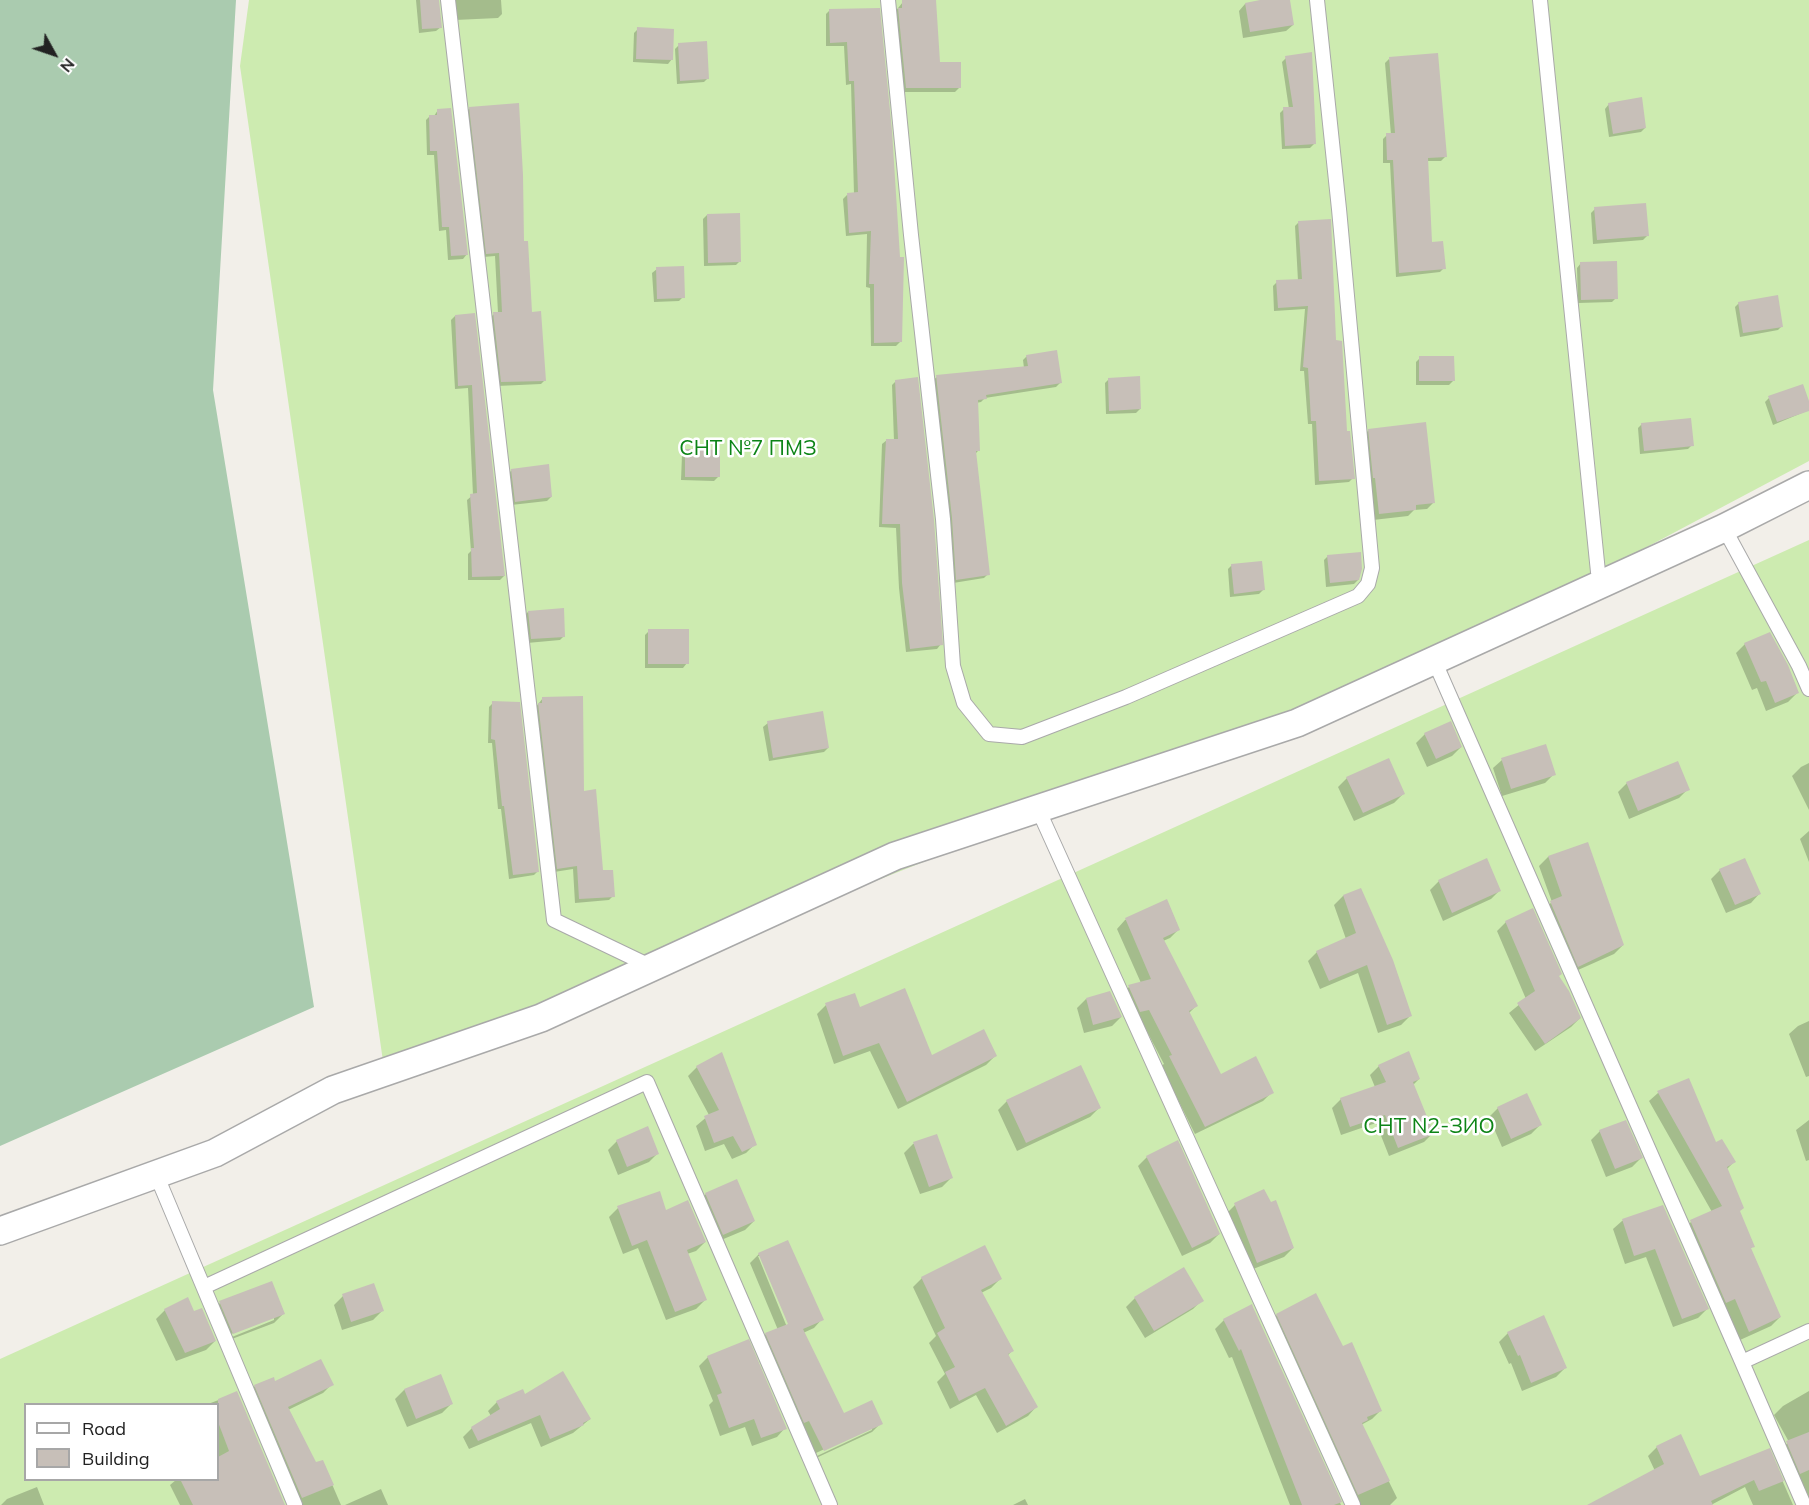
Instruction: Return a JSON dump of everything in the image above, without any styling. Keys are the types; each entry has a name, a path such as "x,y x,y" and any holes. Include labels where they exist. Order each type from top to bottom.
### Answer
{"street":[{"path":"0,1231 215,1152 333,1090 541,1018 895,856 1297,723 1724,528 1809,484"}],"lane":[{"path":"448,0 554,920 652,967"},
{"path":"888,0 927,386 943,519 953,666 964,703 989,734 1022,737 1126,698 1358,596 1368,584 1372,568 1317,0"},
{"path":"1540,0 1598,572"},
{"path":"1724,528 1799,666 1809,689"},
{"path":"1434,660 1804,1505"},
{"path":"1038,809 1353,1505"},
{"path":"204,1287 647,1082 830,1505"},
{"path":"156,1174 295,1505"},
{"path":"1742,1362 1809,1331"}],"green space":[{"path":"0,0 236,0 213,390 314,1007 0,1146"},
{"name":"СНТ №7 ПМЗ","path":"249,0 1809,0 1809,461 1434,660 385,1075 240,66"},
{"name":"СНТ N2-ЗИО","path":"1809,540 1809,1505 0,1505 0,1359"}],"building":[{"path":"420,0 439,0 442,28 422,29"},
{"path":"902,0 936,0 940,62 961,62 961,88 906,88 898,8 902,8"},
{"path":"1260,0 1290,0 1294,25 1250,32 1245,3"},
{"path":"880,8 892,131 900,257 904,257 902,342 874,343 874,284 869,284 871,231 849,233 847,193 858,192 854,81 849,81 847,42 830,43 829,9"},
{"path":"637,27 674,29 673,60 636,59"},
{"path":"707,41 709,79 680,81 678,43"},
{"path":"1312,52 1316,144 1285,146 1283,107 1293,107 1285,56"},
{"path":"1438,53 1447,157 1428,158 1432,242 1443,241 1446,269 1399,273 1393,160 1387,160 1386,133 1395,133 1389,57"},
{"path":"1642,97 1646,128 1613,134 1608,103"},
{"path":"519,103 524,241 528,241 532,312 541,311 546,381 501,382 493,312 502,312 499,253 486,254 469,107"},
{"path":"451,108 468,255 451,256 449,227 442,227 437,151 430,151 429,115 437,115 437,109"},
{"path":"1646,203 1649,236 1597,240 1594,207"},
{"path":"740,213 741,262 708,263 707,214"},
{"path":"1331,219 1336,340 1342,341 1347,431 1350,431 1355,479 1319,481 1316,421 1311,421 1308,368 1303,367 1308,306 1278,308 1276,280 1302,279 1298,221"},
{"path":"1617,261 1618,299 1581,300 1580,262"},
{"path":"684,266 685,298 657,299 656,267"},
{"path":"1778,295 1783,327 1743,333 1738,302"},
{"path":"475,313 505,576 472,577 471,548 474,548 470,494 477,493 472,385 458,386 455,315"},
{"path":"1057,350 1062,383 986,395 987,399 978,400 980,451 976,451 990,575 956,580 952,518 936,375 1028,366 1026,355"},
{"path":"1419,356 1454,356 1455,381 1419,381"},
{"path":"1140,376 1141,409 1109,411 1108,378"},
{"path":"918,377 934,520 943,645 910,649 902,583 900,524 882,524 886,439 898,439 895,380"},
{"path":"1803,384 1809,401 1809,411 1777,422 1768,396"},
{"path":"1691,418 1694,446 1644,451 1641,423"},
{"path":"1426,422 1435,503 1416,505 1416,510 1379,514 1368,429"},
{"path":"685,449 720,450 720,477 685,477"},
{"path":"549,464 552,497 515,502 511,469"},
{"path":"1361,552 1362,569 1359,580 1330,583 1327,555"},
{"path":"1262,561 1265,590 1234,594 1231,564"},
{"path":"564,608 565,637 531,639 528,611"},
{"path":"648,629 689,629 689,664 648,664"},
{"path":"1770,632 1788,665 1799,693 1775,703 1766,681 1761,682 1744,643"},
{"path":"583,696 584,791 596,789 603,870 613,870 615,897 579,899 577,866 557,869 538,703 542,703 542,697"},
{"path":"492,701 520,702 539,872 513,875 495,740 491,739"},
{"path":"823,711 829,748 773,758 767,721"},
{"path":"1451,721 1462,747 1436,759 1424,733"},
{"path":"1546,744 1556,775 1511,789 1501,758"},
{"path":"1389,758 1405,794 1363,813 1346,777"},
{"path":"1678,761 1690,790 1638,811 1626,782"},
{"path":"1588,842 1624,945 1578,967 1550,901 1562,896 1548,856"},
{"path":"1487,858 1501,891 1452,913 1438,880"},
{"path":"1745,858 1761,894 1735,905 1719,869"},
{"path":"1361,888 1393,960 1412,1016 1387,1025 1367,965 1329,981 1316,951 1356,933 1343,895"},
{"path":"1167,899 1180,930 1163,938 1198,1006 1189,1011 1221,1074 1256,1056 1274,1093 1205,1127 1169,1056 1172,1055 1149,1010 1140,1012 1128,985 1151,979 1125,918"},
{"path":"1533,908 1562,974 1559,976 1569,991 1581,1018 1545,1044 1517,1003 1535,991 1505,921"},
{"path":"905,988 932,1055 984,1029 997,1056 907,1102 879,1043 843,1056 825,1003 855,993 860,1007"},
{"path":"1110,991 1122,1017 1093,1025 1086,998"},
{"path":"1409,1051 1420,1079 1413,1082 1434,1134 1398,1148 1385,1115 1350,1127 1340,1098 1386,1082 1378,1065"},
{"path":"722,1052 757,1145 742,1152 733,1136 714,1143 704,1116 719,1110 696,1066"},
{"path":"1081,1065 1101,1108 1026,1143 1006,1100"},
{"path":"1689,1078 1716,1142 1722,1139 1736,1162 1727,1167 1744,1208 1740,1211 1755,1247 1751,1248 1781,1317 1749,1332 1735,1299 1726,1303 1690,1220 1722,1206 1657,1091"},
{"path":"1527,1093 1542,1125 1511,1139 1497,1107"},
{"path":"1626,1120 1643,1158 1615,1169 1599,1130"},
{"path":"648,1126 659,1154 627,1167 616,1140"},
{"path":"937,1134 953,1178 929,1187 913,1142"},
{"path":"1178,1140 1220,1234 1192,1248 1146,1156"},
{"path":"737,1179 755,1221 723,1235 705,1193"},
{"path":"1264,1189 1271,1202 1276,1200 1294,1248 1257,1263 1234,1203"},
{"path":"660,1191 666,1210 688,1200 706,1242 687,1250 707,1300 675,1312 647,1240 632,1246 617,1206"},
{"path":"1663,1205 1709,1309 1682,1319 1655,1249 1634,1256 1622,1219"},
{"path":"788,1240 824,1320 803,1329 844,1413 872,1400 883,1424 824,1451 809,1421 804,1423 765,1333 788,1324 758,1253"},
{"path":"985,1245 1002,1279 981,1290 1014,1351 1008,1354 1038,1407 1006,1426 985,1388 959,1401 945,1372 955,1367 937,1333 945,1328 921,1277"},
{"path":"1184,1267 1204,1301 1154,1331 1134,1297"},
{"path":"272,1281 285,1314 233,1334 219,1301"},
{"path":"374,1283 384,1311 351,1322 342,1294"},
{"path":"1316,1293 1343,1346 1352,1342 1382,1411 1367,1417 1368,1420 1362,1423 1390,1481 1358,1495 1276,1314"},
{"path":"188,1297 194,1311 202,1308 216,1341 185,1353 164,1309"},
{"path":"1252,1304 1342,1502 1334,1505 1302,1505 1241,1349 1239,1351 1223,1319"},
{"path":"1544,1315 1567,1368 1531,1383 1520,1355 1518,1356 1507,1332"},
{"path":"749,1339 787,1429 761,1438 754,1419 729,1428 717,1395 722,1393 707,1356"},
{"path":"321,1359 334,1385 288,1407 316,1462 323,1460 334,1485 302,1498 254,1385 274,1377 275,1381"},
{"path":"563,1371 591,1419 583,1423 584,1425 550,1439 540,1415 478,1441 471,1427 500,1409 496,1401 523,1389 525,1394"},
{"path":"441,1374 453,1404 416,1419 404,1389"},
{"path":"237,1391 285,1505 193,1505 181,1481 219,1481 219,1456 229,1451 219,1425 218,1399"},
{"path":"1809,1432 1809,1470 1800,1474 1786,1441"},
{"path":"1681,1434 1700,1476 1770,1448 1784,1481 1759,1491 1754,1480 1711,1501 1713,1505 1587,1505 1664,1464 1656,1446"}]}
